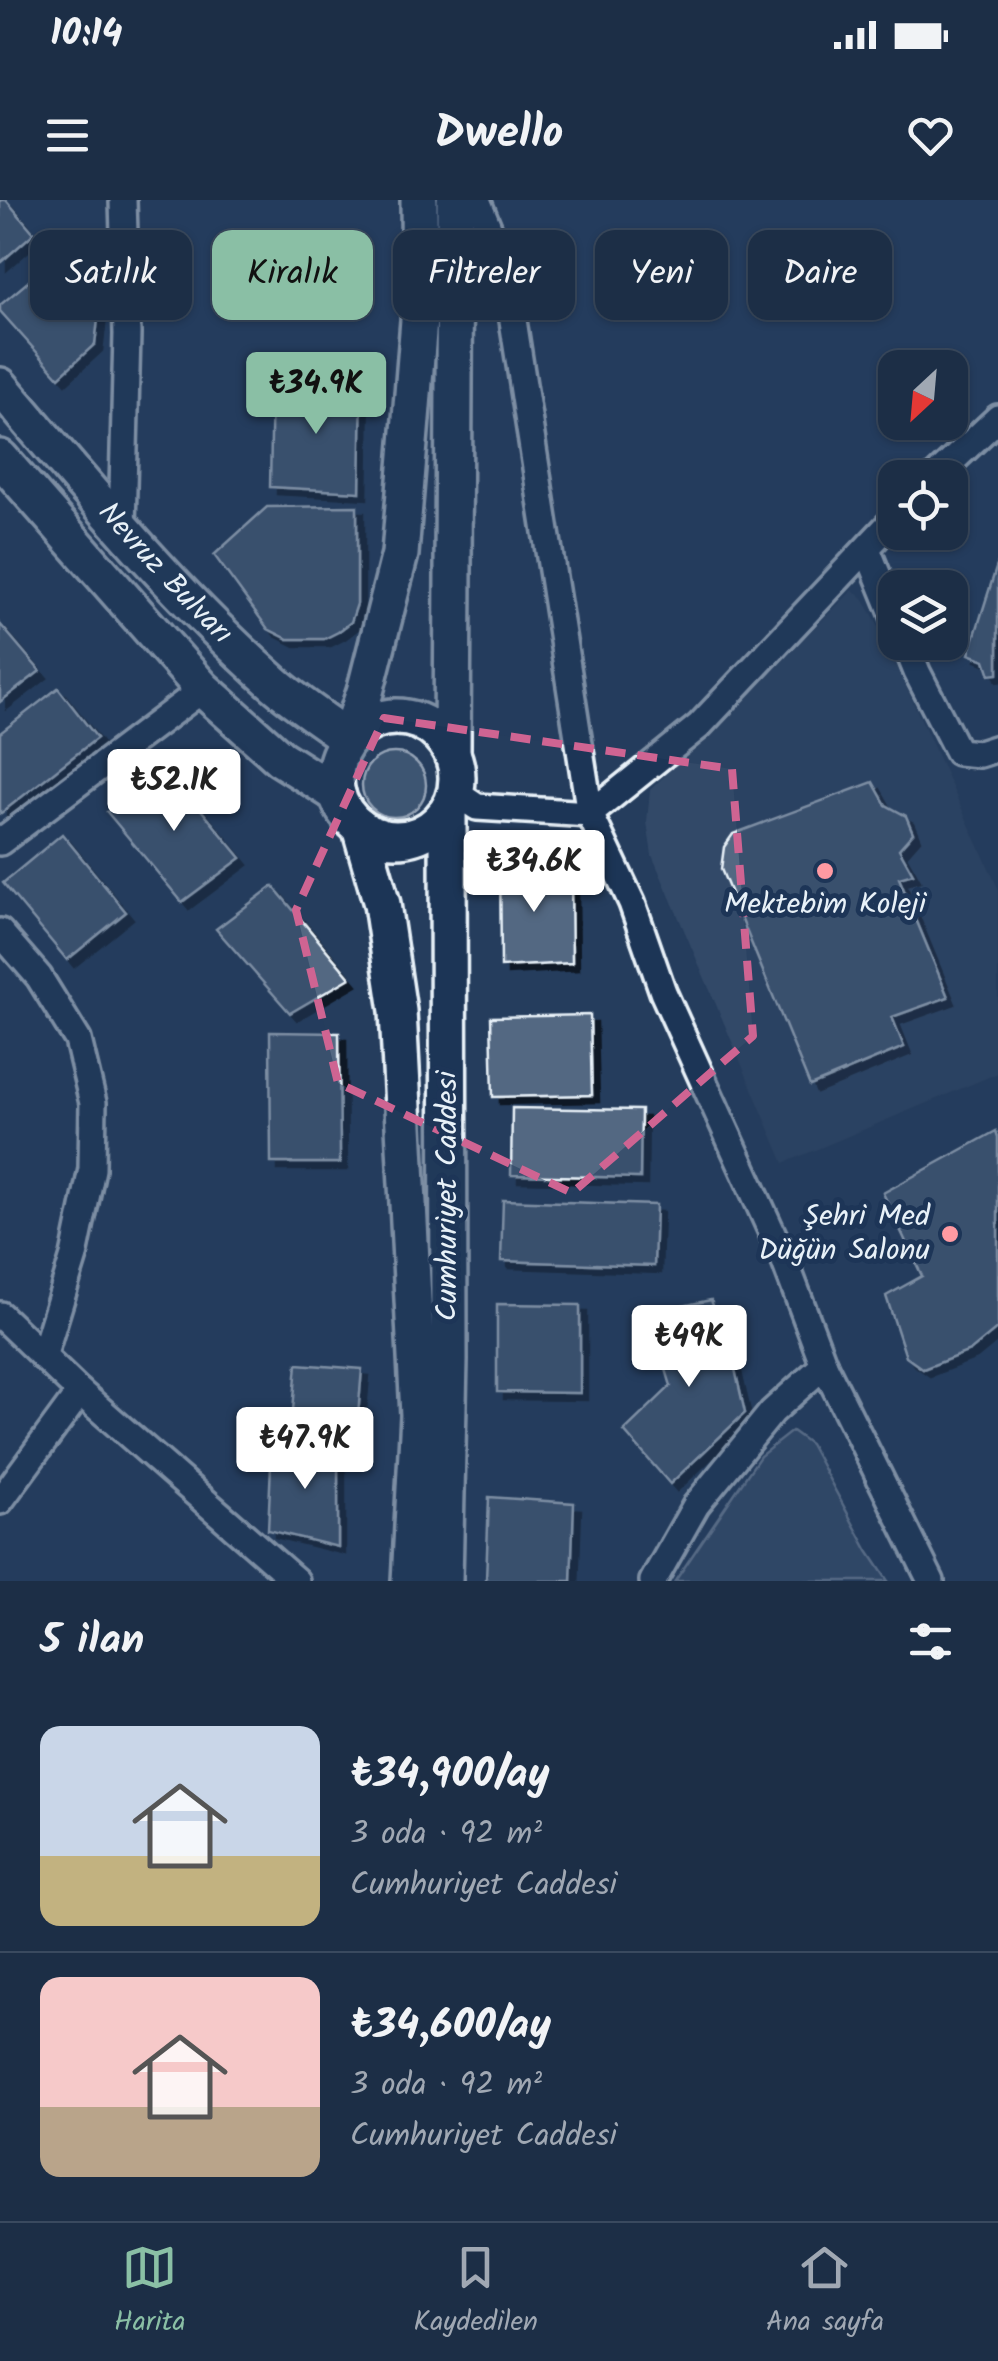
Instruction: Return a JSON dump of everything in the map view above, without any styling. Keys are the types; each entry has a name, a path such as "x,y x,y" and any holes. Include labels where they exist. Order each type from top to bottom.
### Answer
{"main road":[{"path":"419,200 420,308 400,554 365,692 335,774 337,794 360,827 378,836 398,839 435,826 452,802 457,773 452,754 455,200"},
{"name":"Nevruz Bulvarı","path":"0,386 219,633 279,688 349,739"},
{"name":"Nevruz Bulvarı","path":"0,458 202,689 280,758 337,794"},
{"path":"349,739 365,725 384,718 404,718 424,724 441,736 452,754"},
{"name":"Cumhuriyet Caddesi","path":"444,1581 452,802"},
{"path":"360,827 382,904 398,1011 419,1415 410,1581"}],"street":[{"path":"122,527 127,334 123,200"},
{"path":"477,200 505,269 590,814 632,903 663,992 784,1259 824,1365 931,1581"},
{"path":"953,460 998,418"},
{"path":"452,802 590,814 699,726 878,536"},
{"path":"866,548 878,577"},
{"path":"913,660 958,752 978,754 998,748"},
{"path":"0,842 202,689"},
{"path":"0,932 38,977 78,1040 93,1103 92,1169 74,1256 43,1356"},
{"path":"0,1315 80,1392 296,1581"},
{"path":"653,1581 696,1505 772,1412 824,1365"},
{"path":"0,1501 80,1392"}],"highlighted area":[{"path":"384,718 732,769 753,1036 572,1193 338,1083 296,910"}],"shaded area":[{"name":"Mektebim Koleji","path":"853,590 863,599 878,626 878,660 894,660 998,888 998,1073 784,1163 652,855 647,822 650,790"},
{"path":"394,753 417,762 426,785 417,808 394,817 371,808 362,785 371,762"},
{"path":"792,1431 810,1444 888,1581 675,1581 760,1456"}],"building":[{"path":"0,200 6,200 31,230 30,237 0,263"},
{"path":"30,280 30,320 98,320 95,344 59,377 0,311 0,305"},
{"path":"362,384 360,492 270,487 272,385"},
{"path":"357,506 357,604 351,622 324,639 288,639 268,629 214,555 267,507"},
{"path":"998,562 998,674 990,675 985,660 969,654"},
{"path":"0,624 40,671 0,702"},
{"path":"58,688 97,738 0,814 0,733"},
{"path":"164,765 241,858 182,902 107,812"},
{"path":"873,782 886,805 906,816 913,833 899,849 913,874 899,878 948,997 892,1017 904,1047 810,1086 721,869 724,847 733,834"},
{"path":"62,834 126,912 67,960 3,883"},
{"path":"500,850 531,858 534,874 555,874 571,880 572,963 501,967"},
{"path":"273,886 350,978 290,1013 216,929"},
{"path":"590,1015 592,1095 493,1097 491,1017"},
{"path":"270,1032 339,1033 340,1163 271,1163"},
{"path":"512,1108 641,1110 640,1178 511,1175"},
{"name":"Şehri Med Düğün Salonu","path":"996,1131 998,1328 970,1351 923,1369 906,1357 886,1296 922,1276 883,1193"},
{"path":"503,1200 656,1205 654,1266 501,1261"},
{"path":"711,1300 734,1365 745,1413 670,1484 624,1431 671,1386 649,1313"},
{"path":"497,1304 580,1305 580,1393 497,1392"},
{"path":"297,1364 362,1369 357,1427 292,1422"},
{"path":"272,1443 338,1444 338,1547 268,1530"},
{"path":"489,1497 574,1503 571,1581 486,1581"}],"place":[{"name":"Mektebim Koleji","path":"825,871"},
{"name":"Şehri Med Düğün Salonu","path":"950,1234"}]}
